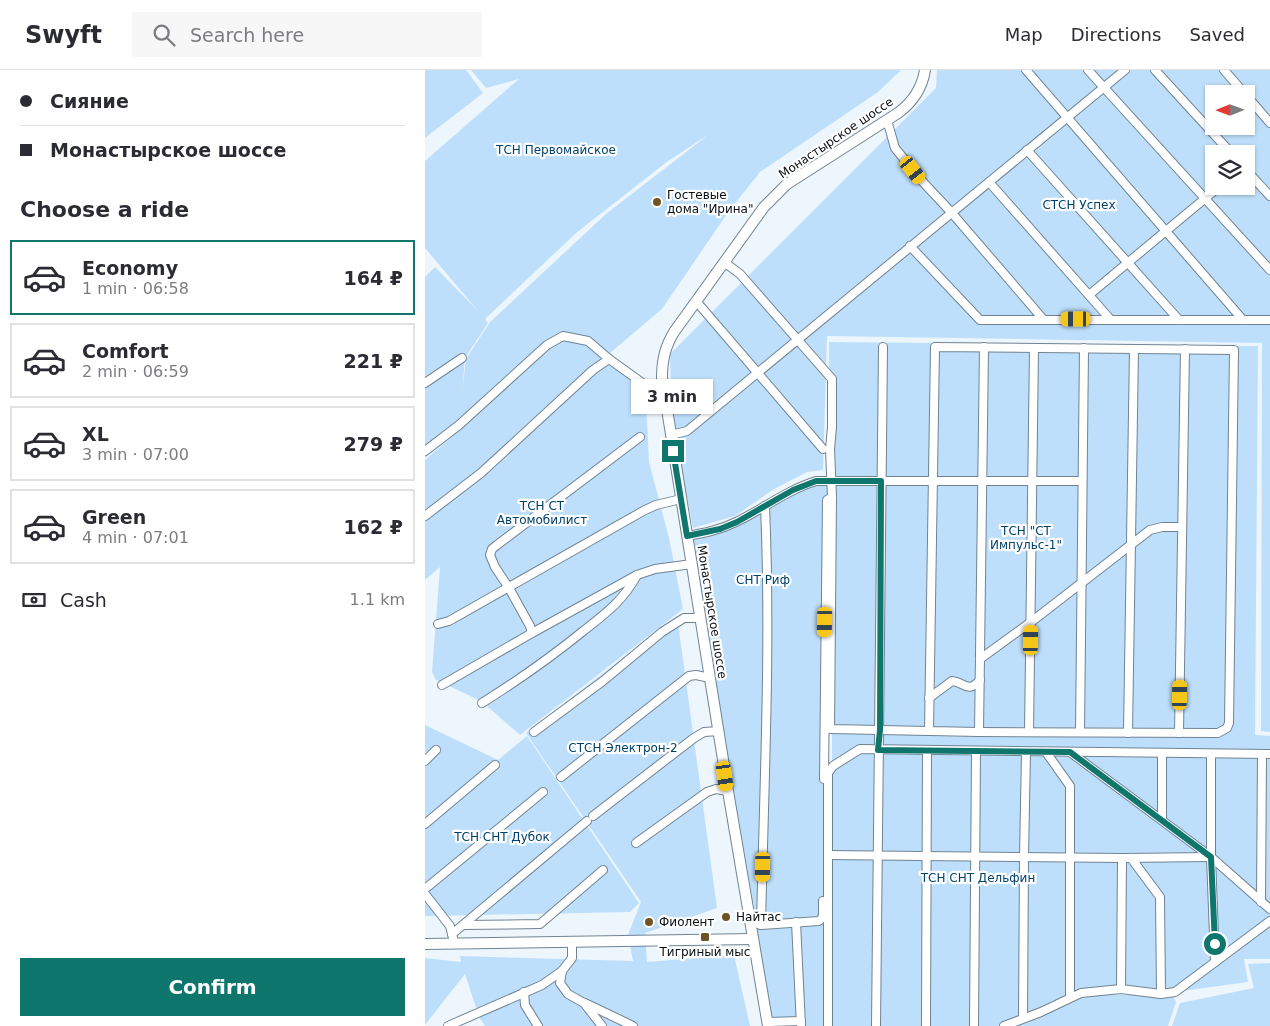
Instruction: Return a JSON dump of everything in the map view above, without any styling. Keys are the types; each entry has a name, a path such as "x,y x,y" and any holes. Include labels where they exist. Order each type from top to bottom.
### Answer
{"main road":[{"name":"Монастырское шоссе","path":"768,1024 681,499 662,378 662,361 668,342 764,207 787,184 910,104 919,91 925,70"},
{"path":"425,944 453,939 571,943 753,939"}],"street":[{"path":"1026,70 1243,320"},
{"path":"1088,70 1270,270"},
{"path":"671,435 687,431 796,339 1125,70"},
{"path":"1155,70 1224,145"},
{"path":"1224,70 1238,85"},
{"path":"1255,105 1270,123"},
{"path":"887,120 895,148 1043,319"},
{"path":"1027,150 1179,320"},
{"path":"1255,180 1270,196"},
{"path":"989,182 1111,319"},
{"path":"1089,295 1210,195"},
{"path":"910,246 980,320 1270,320"},
{"path":"724,262 740,274 832,379 830,449 832,480 830,729 880,730 929,731 979,732 1218,733 1227,728 1229,723 1234,350 935,347 929,731"},
{"path":"696,301 823,449"},
{"path":"425,451 459,424 547,345 563,336 588,341 609,359 655,392"},
{"path":"876,1026 883,347"},
{"path":"979,732 984,347"},
{"path":"1029,732 1034,348"},
{"path":"1079,732 1084,348"},
{"path":"1128,733 1134,349"},
{"path":"1179,733 1185,350"},
{"path":"425,382 462,358"},
{"path":"425,516 481,473 580,382 609,359"},
{"path":"531,633 530,626 509,588 495,568 490,555 492,550 640,437"},
{"path":"687,536 720,529 737,522 805,484 816,481 1082,481"},
{"path":"751,921 761,925 819,920 823,916 827,500 832,497"},
{"path":"438,624 449,622 645,510 656,505 681,499"},
{"path":"761,925 766,670 765,506"},
{"path":"980,659 1154,528 1182,527"},
{"path":"442,685 531,633 637,575 655,569 692,564"},
{"path":"482,703 531,672 595,622 621,600 637,575"},
{"path":"534,732 603,681 662,632 684,618 701,618"},
{"path":"561,777 689,676 695,675 710,678"},
{"path":"929,698 952,681 965,687 971,687 980,680"},
{"path":"453,939 463,925 590,819 694,738 704,732 719,731"},
{"path":"828,1026 828,773 833,766 860,749 1266,754 1261,902"},
{"path":"425,761 436,750"},
{"path":"926,1026 927,750"},
{"path":"974,1026 976,751"},
{"path":"1023,1018 1026,752"},
{"path":"1046,752 1070,786 1070,997"},
{"path":"1070,752 1211,857 1270,909"},
{"path":"1162,754 1162,820"},
{"path":"1211,754 1211,857 1215,962"},
{"path":"425,824 495,765"},
{"path":"636,843 707,792 715,789 728,791"},
{"path":"425,888 543,792"},
{"path":"828,855 1070,858 1211,857"},
{"path":"1121,989 1122,858"},
{"path":"1131,858 1160,897 1161,994"},
{"path":"463,925 540,924 603,870"},
{"path":"425,894 450,926 453,939"},
{"path":"1004,1026 1041,1012 1070,997 1095,990 1121,989 1161,994 1175,992 1270,921"},
{"path":"768,1024 801,1024 796,922"},
{"path":"448,1026 541,985 562,971 572,958 571,943"},
{"path":"562,971 560,983 567,994 633,1026"},
{"path":"524,992 525,1005 538,1026"},
{"path":"584,1003 602,1026"}],"green space":[{"path":"425,70 466,70 483,93 425,138"},
{"name":"ТСН СТ Автомобилист","path":"471,70 901,70 878,92 760,172 729,211 662,309 610,353 650,386 646,402 649,462 669,538 683,609 520,735 481,701 436,680 432,672 440,567 425,580 425,460 459,430 425,458 425,277 435,267 478,311 425,248 425,161 519,79 486,88","holes":["708,135 606,214 490,322 466,359 462,394 465,358 488,323 485,319 576,233 668,161"]},
{"name":"СТСН Успех","path":"937,70 1270,70 1270,732 1261,731 1262,343 827,336 823,470 807,472 774,489 735,516 693,528 678,453 671,393 670,354 936,88"},
{"path":"829,342 1258,346 1255,735 1270,736 1270,959 1244,959 1248,982 1161,994 1087,992 998,1026 832,1026 832,731 829,486 823,1026 770,1026 757,925 690,540 754,512 813,481 830,481"},
{"name":"СТСН Электрон-2","path":"677,616 717,908 645,933 647,962 734,955 750,1026 485,1026 479,1017 465,974 425,1025 425,958 461,962 460,956 633,961 628,935 641,902 526,733"},
{"name":"ТСН СНТ Дубок","path":"425,725 498,760 527,736 639,903 630,912 425,916"},
{"path":"1270,963 1270,1026 1172,1026 1180,1003 1254,988 1248,964"},
{"path":"1087,994 1173,996 1176,1002 1168,1026 1010,1026"}],"place":[{"name":"Гостевые дома \"Ирина\"","path":"657,202"},
{"name":"Найтас","path":"726,917"},
{"name":"Фиолент","path":"649,922"},
{"name":"Тигриный мыс","path":"705,937"}],"route":[{"path":"673,451 687,536 720,529 737,522 805,484 832,480 881,481 880,730 878,750 1070,752 1211,857 1215,944"}],"park label":[{"name":"ТСН Первомайское","path":"556,150"},
{"name":"ТСН \"СТ Импульс-1\"","path":"1026,538"},
{"name":"СНТ Риф","path":"763,580"},
{"name":"ТСН СНТ Дельфин","path":"978,878"}]}
